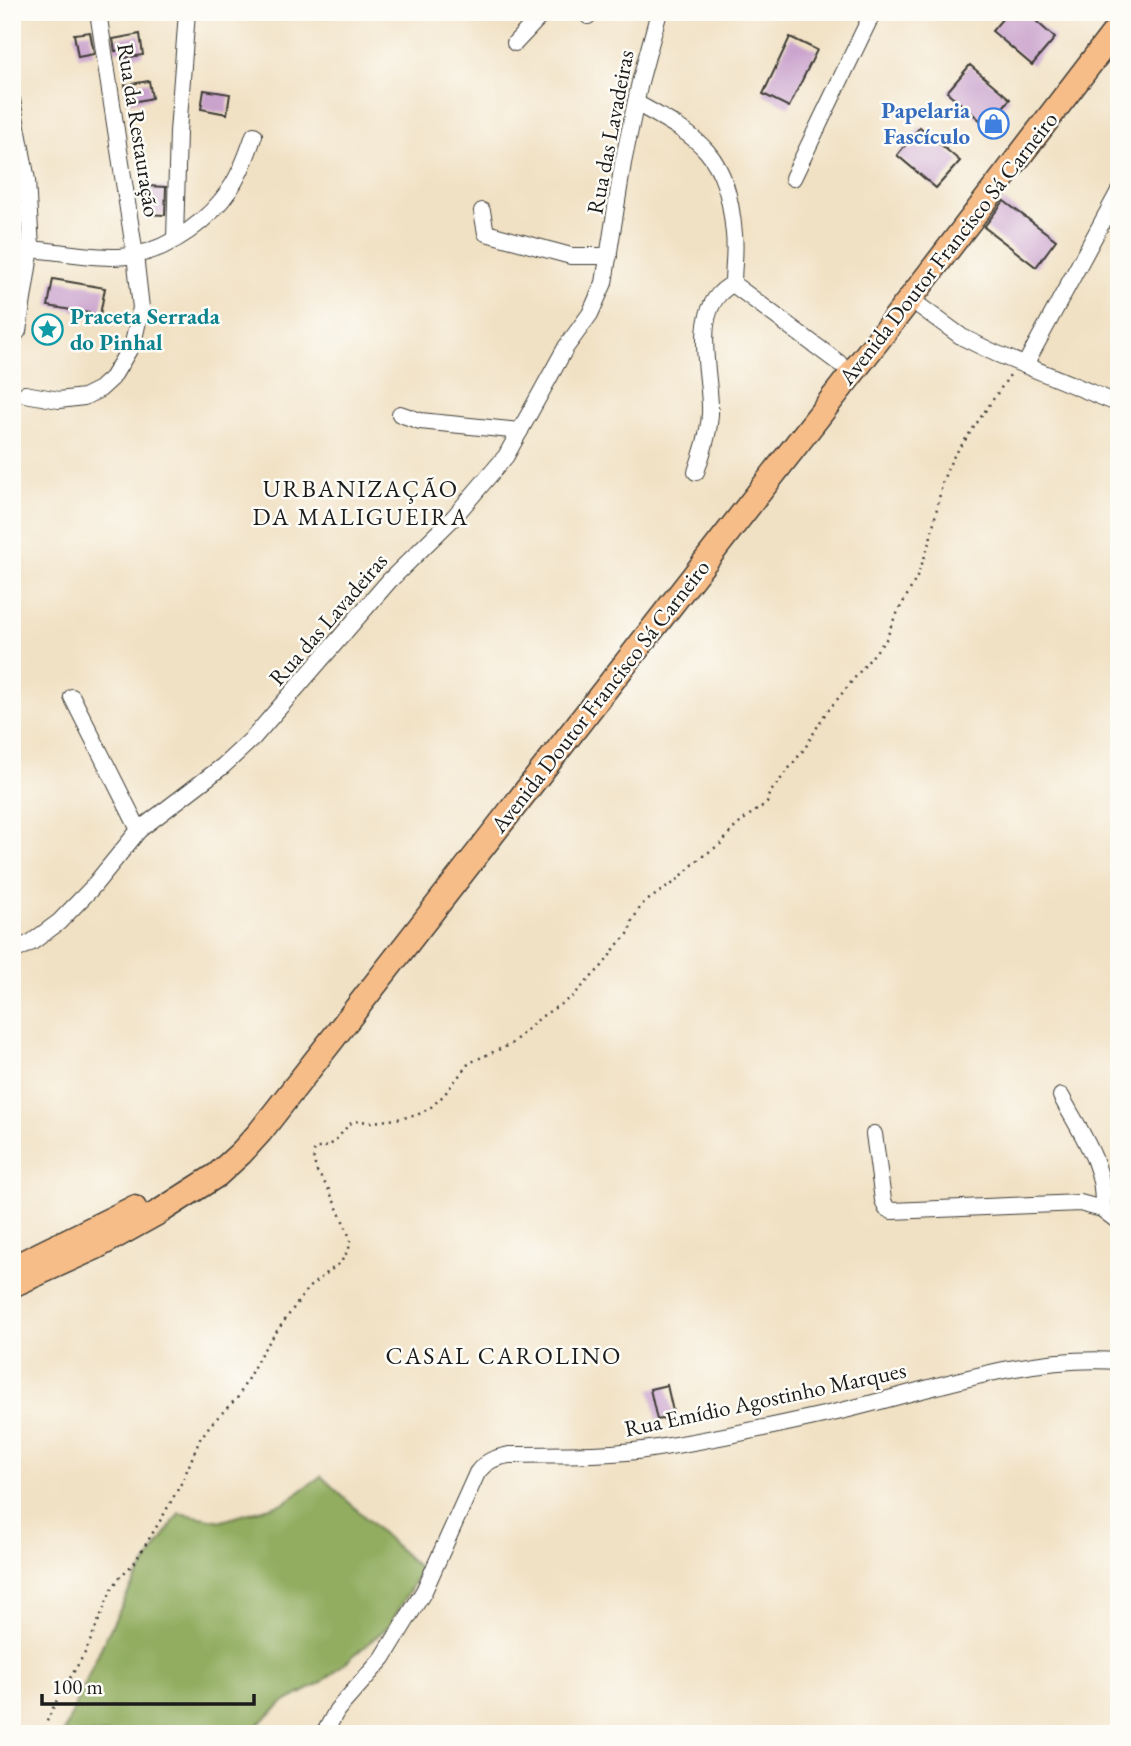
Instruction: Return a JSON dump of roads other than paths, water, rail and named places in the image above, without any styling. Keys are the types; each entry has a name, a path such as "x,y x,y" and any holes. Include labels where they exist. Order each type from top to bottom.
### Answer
{"main road":[{"name":"Avenida Doutor Francisco Sá Carneiro","path":"12,1268 143,1203 195,1171 231,1143 313,1044 1111,12"},
{"name":"Avenida Doutor Francisco Sá Carneiro","path":"12,1285 96,1247 159,1212 217,1175 241,1153 279,1108 910,299 1119,26"}],"street":[{"name":"Rua da Restauração","path":"25,394 59,400 84,397 100,389 112,378 133,343 141,308 98,12"},
{"path":"175,239 178,132 187,12"},
{"path":"515,43 544,12"},
{"name":"Rua das Lavadeiras","path":"12,952 32,942 59,922 91,889 139,830 223,766 253,738 389,581 481,487 506,456 566,347 598,299 604,283 636,103 659,12"},
{"path":"793,178 873,12"},
{"path":"636,103 686,132 713,156 723,181 733,222 733,284"},
{"path":"13,108 27,180 31,248 14,333"},
{"path":"12,248 90,255 135,255 175,239 201,222 230,189 254,135"},
{"path":"1022,364 1119,191"},
{"path":"482,211 486,233 571,256 609,256"},
{"path":"733,284 839,362"},
{"path":"696,472 710,413 705,361 706,329 715,301 724,288 733,284"},
{"path":"910,299 962,337 1119,404"},
{"path":"400,414 420,421 520,431"},
{"path":"72,697 139,830"},
{"path":"1061,1096 1098,1169 1103,1188 1102,1209"},
{"path":"874,1134 883,1200 886,1208 892,1211 1080,1203 1102,1209 1119,1222"},
{"name":"Rua Emídio Agostinho Marques","path":"324,1734 337,1710 383,1658 424,1591 477,1473 493,1458 651,1449 828,1414 1009,1370 1068,1362 1119,1361"}],"place":[{"name":"Papelaria Fascículo","path":"993,123"},
{"name":"Praceta Serrada do Pinhal","path":"47,329"}],"district":[{"name":"URBANIZAÇÃO DA MALIGUEIRA","path":"361,503"},
{"name":"CASAL CAROLINO","path":"504,1356"}]}
